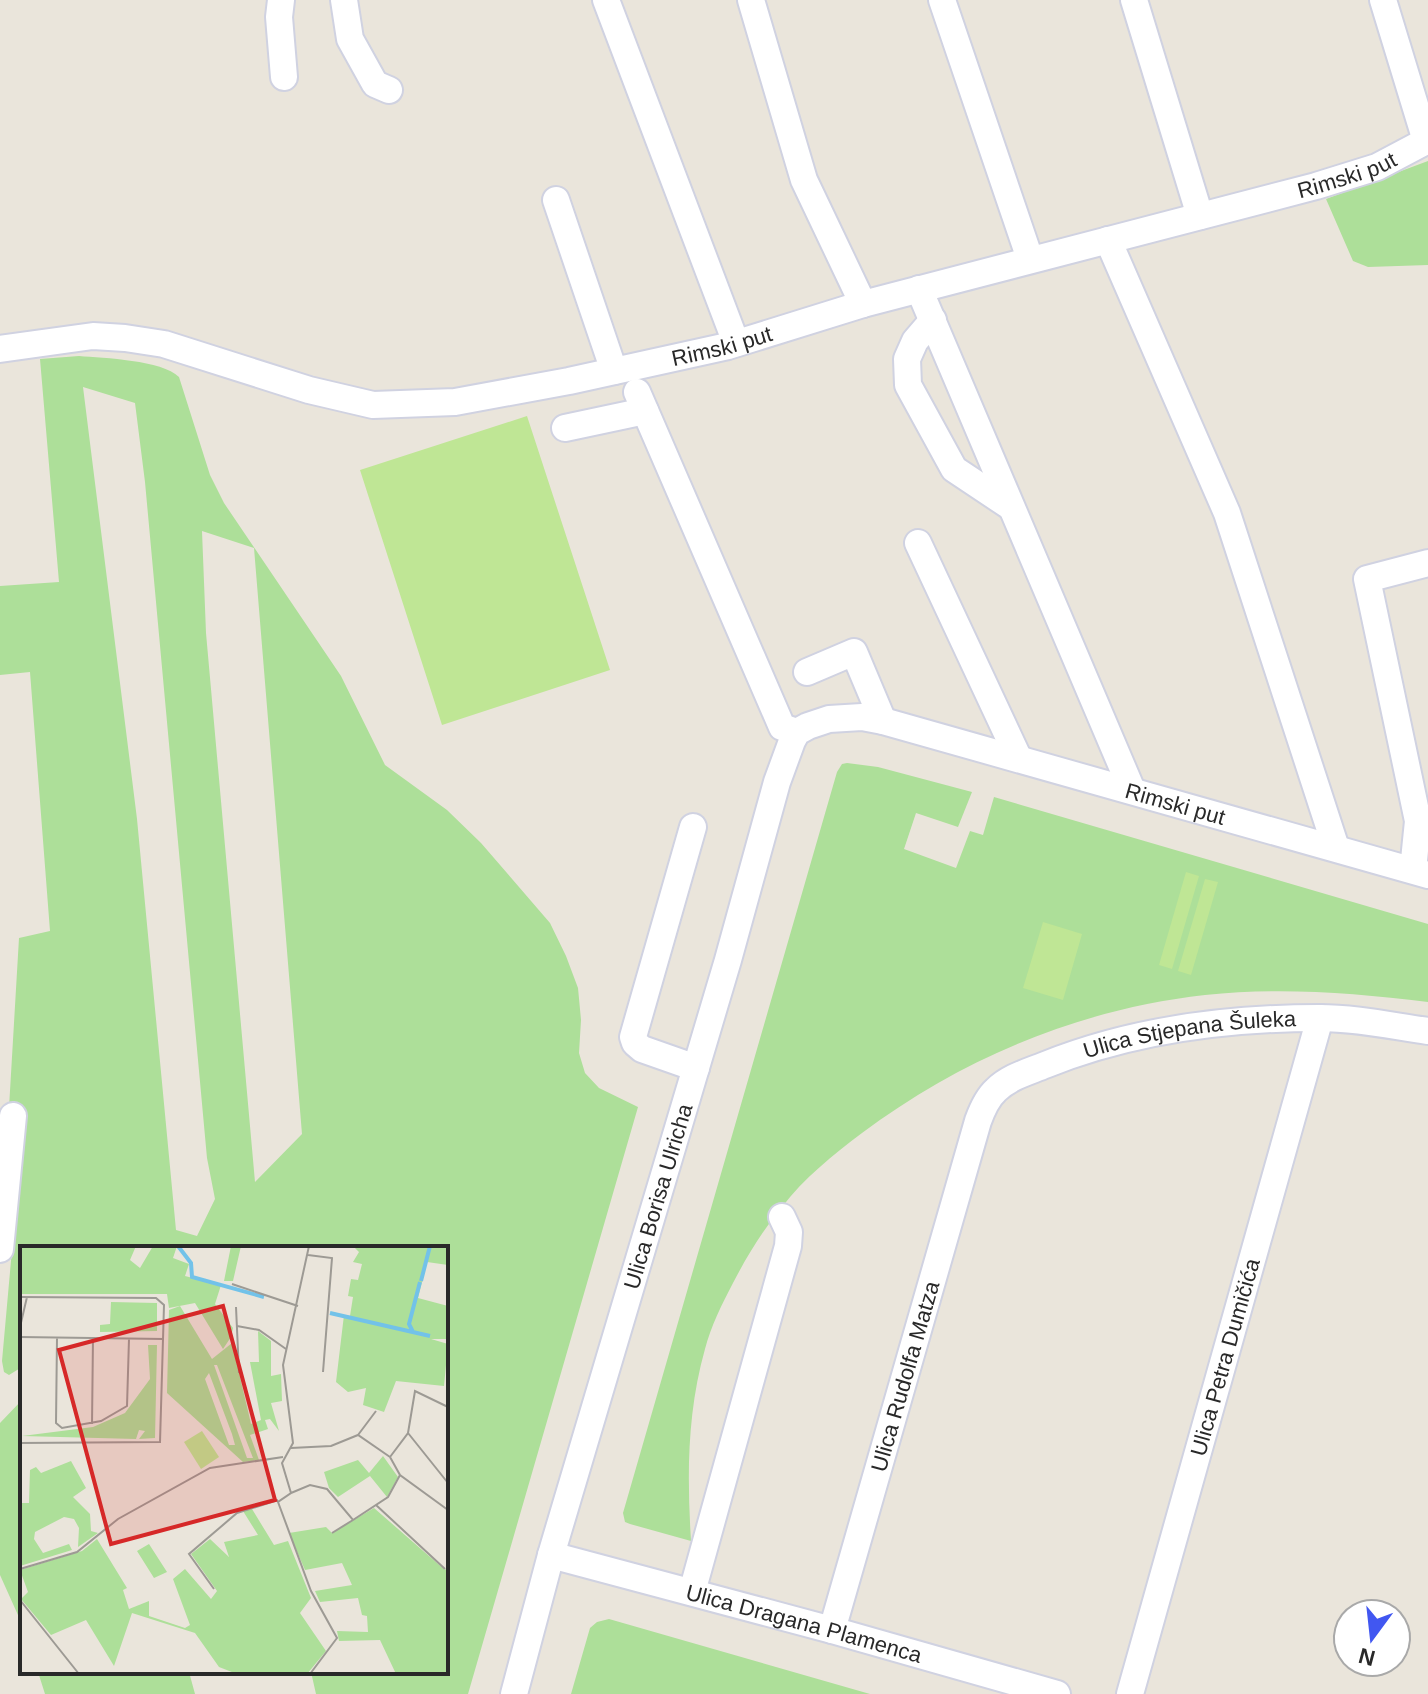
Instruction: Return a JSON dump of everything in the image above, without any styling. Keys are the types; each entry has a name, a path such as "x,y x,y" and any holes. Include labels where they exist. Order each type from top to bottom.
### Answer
{"street":[{"path":"281,0 279,17 284,77"},
{"path":"344,0 350,39 375,84 389,90"},
{"path":"606,0 736,343"},
{"path":"751,0 804,180 863,304"},
{"path":"942,0 1030,259"},
{"path":"1134,0 1200,216"},
{"path":"1383,0 1427,140"},
{"name":"Rimski put","path":"0,349 93,336 125,338 164,344 309,390 373,405 455,402 736,343 863,304 1316,186 1377,167 1427,140"},
{"path":"556,200 614,371"},
{"path":"1108,240 1227,513 1336,848"},
{"path":"919,289 1132,790"},
{"path":"933,320 915,341 907,359 908,385 954,469 1011,507"},
{"path":"565,428 641,401 782,727 797,732"},
{"path":"918,543 1018,757"},
{"path":"1420,872 1418,821 1367,579 1428,563"},
{"path":"807,672 854,652 883,721"},
{"name":"Rimski put","path":"797,732 829,719 862,717 883,721 1420,872"},
{"name":"Ulica Borisa Ulricha","path":"514,1694 551,1555 696,1068 777,782 797,732"},
{"path":"693,827 633,1037 642,1049 696,1068"},
{"name":"Ulica Stjepana Šuleka","path":"978,1121 995,1090 1011,1079 1113,1041 1173,1029 1238,1021 1320,1018 1428,1031"},
{"name":"Ulica Petra Dumičića","path":"1130,1694 1320,1018"},
{"path":"0,1249 13,1116"},
{"name":"Ulica Rudolfa Matza","path":"832,1630 978,1121"},
{"path":"692,1592 788,1246 789,1232 782,1217"},
{"name":"Ulica Dragana Plamenca","path":"551,1555 1057,1694"}],"green space":[{"path":"1428,161 1428,265 1368,267 1353,261 1326,199"},
{"path":"79,356 132,361 171,371 179,377 210,475 224,503 341,676 385,765 447,810 481,843 550,923 578,988 581,1020 579,1053 585,1073 599,1088 638,1107 468,1694 316,1694 311,1674 448,1674 448,1246 20,1246 20,1368 9,1375 4,1372 2,1361 17,1194 9,1108 19,938 50,931 30,672 0,675 0,586 59,582 40,359","holes":["83,387 135,403 145,482 207,1158 215,1199 197,1236 176,1230 137,819","202,531 254,548 302,1134 255,1182 206,633"]},
{"path":"527,416 610,670 442,725 360,470"},
{"path":"842,764 878,767 972,792 958,827 916,813 904,849 956,868 970,831 983,835 994,797 1428,924 1428,1002 1345,994 1261,991 1205,995 1113,1012 1024,1041 982,1060 900,1106 862,1133 809,1177 775,1216 744,1263 707,1340 692,1421 689,1469 691,1541 625,1522 623,1513 837,772"},
{"path":"1186,872 1199,876 1172,969 1159,965"},
{"path":"1205,879 1218,882 1191,975 1178,971"},
{"path":"1043,922 1082,934 1063,1000 1023,988"},
{"path":"20,1402 20,1620 0,1575 0,1423"},
{"path":"609,1619 870,1694 571,1694 590,1628 597,1622"},
{"path":"39,1674 190,1674 195,1694 45,1694"}]}
